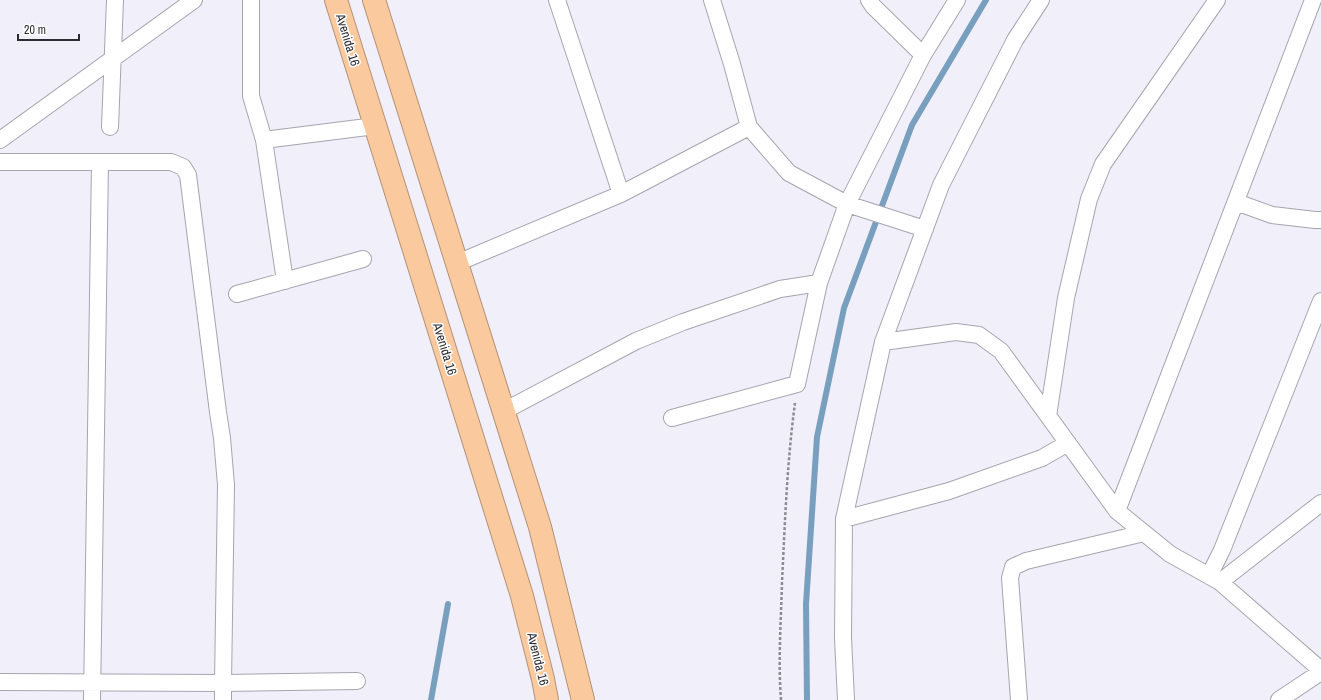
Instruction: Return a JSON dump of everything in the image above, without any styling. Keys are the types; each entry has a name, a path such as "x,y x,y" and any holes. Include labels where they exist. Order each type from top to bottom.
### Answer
{"highway":[{"name":"Avenida 16","path":"336,0 522,596 544,679 548,700"},
{"path":"374,0 540,527 583,700"}],"street":[{"path":"110,127 115,0"},
{"path":"0,140 194,0"},
{"path":"251,0 251,96 264,140 285,281"},
{"path":"557,0 622,194"},
{"path":"712,0 732,64 749,127 789,173 847,204 925,229"},
{"path":"869,0 873,6 923,55"},
{"path":"672,418 797,384 819,283 847,204 923,55 957,0"},
{"path":"846,700 843,638 844,519 883,342 941,185 1015,40 1041,0"},
{"path":"1048,416 1066,298 1089,199 1103,164 1217,0"},
{"path":"1117,511 1314,0"},
{"path":"264,140 375,126"},
{"path":"457,263 622,194 749,127"},
{"path":"0,162 171,162 183,167 188,175 222,438 226,485 223,700"},
{"path":"92,700 100,162"},
{"path":"1236,202 1272,215 1321,220"},
{"path":"237,294 363,259"},
{"path":"504,411 642,338 683,322 780,289 819,283"},
{"path":"1214,579 1222,550 1321,301"},
{"path":"883,342 956,332 978,335 1001,351 1117,511 1170,554 1214,579 1321,671 1279,700"},
{"path":"844,519 949,491 1042,458 1068,443"},
{"path":"1214,579 1321,503"},
{"path":"1019,700 1010,578 1013,567 1026,561 1144,533"},
{"path":"0,682 223,684 357,681"}],"path":[{"path":"781,700 779,673 783,556 790,445 797,384"}],"waterway":[{"path":"807,700 806,604 817,437 844,308 912,125 986,0"},
{"path":"431,700 448,604"}]}
